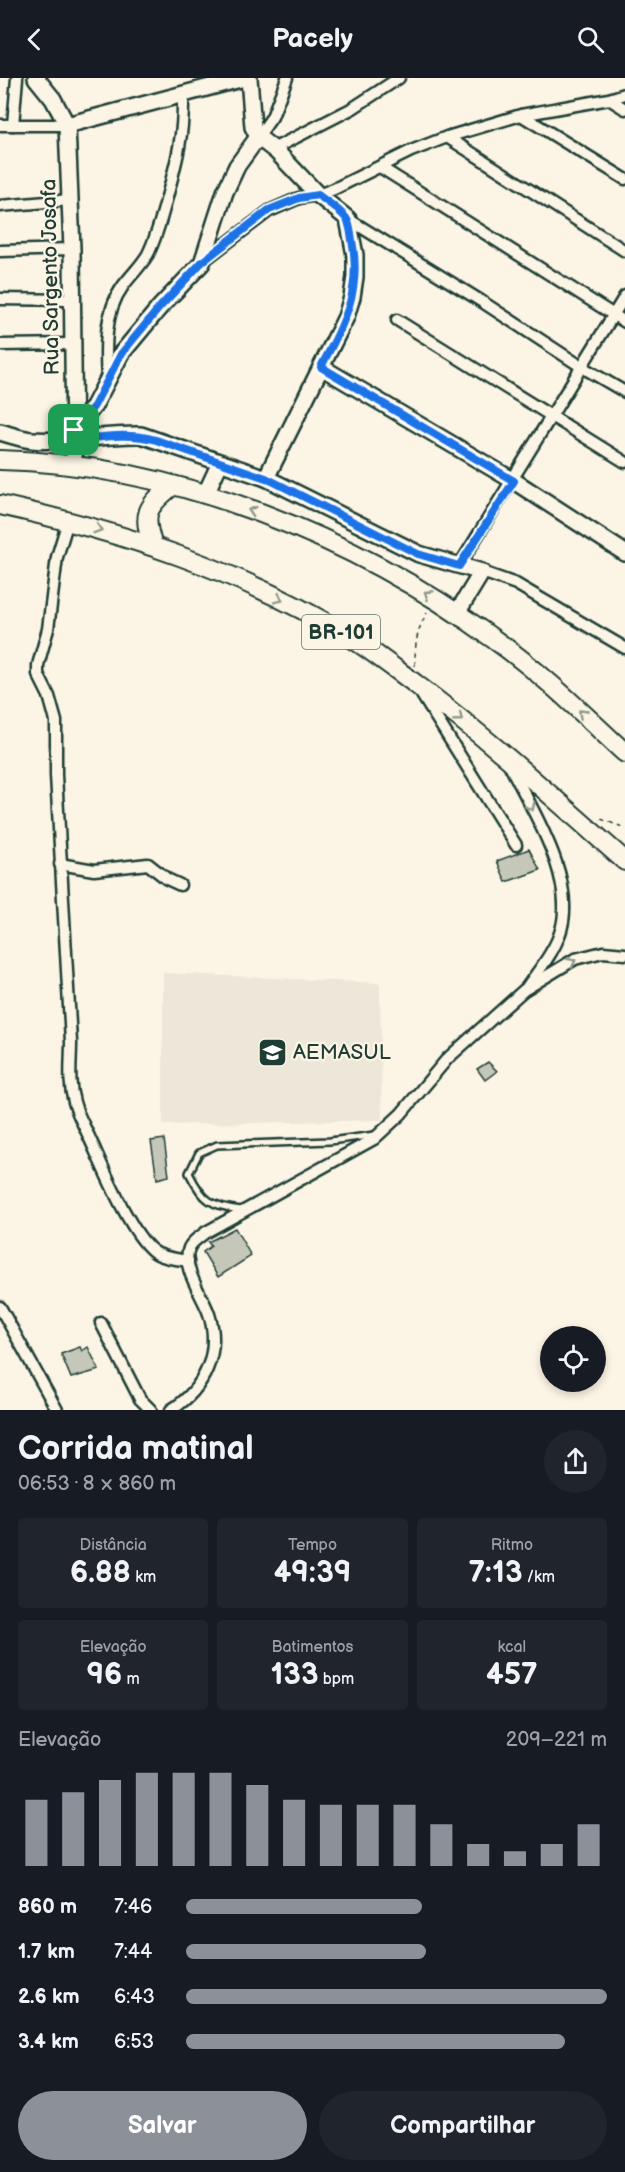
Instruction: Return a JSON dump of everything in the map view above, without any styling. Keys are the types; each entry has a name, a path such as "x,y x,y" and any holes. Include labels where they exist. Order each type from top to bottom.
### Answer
{"highway":[{"path":"0,460 74,465 118,472 205,495 267,516 330,543 383,568 457,613 496,640 543,678 625,753"},
{"path":"153,546 147,530 148,512 151,505 172,486"},
{"name":"BR-101","path":"0,505 68,521 153,546 236,578 295,606 348,636 416,685 504,755 625,861"}],"street":[{"path":"13,125 17,78"},
{"path":"36,78 53,99 67,125"},
{"path":"0,125 67,125 243,78"},
{"path":"249,78 253,127 258,137 288,162 318,195 348,219 625,392"},
{"path":"202,262 225,192 237,166 272,117 287,78"},
{"path":"273,149 353,108 399,78"},
{"path":"107,379 106,345 110,319 121,288 142,263 156,232 182,142 183,94"},
{"path":"74,435 94,406 128,345 160,307 202,262 269,210 299,198 318,195 411,151 447,137 521,115 625,94"},
{"path":"609,99 625,109"},
{"path":"521,115 625,179"},
{"name":"Rua Sargento Josafa","path":"67,125 72,249 74,465"},
{"path":"447,137 625,251"},
{"path":"380,167 625,322"},
{"path":"0,206 70,200"},
{"path":"266,478 342,326 352,297 355,255 348,219"},
{"path":"0,251 72,249"},
{"path":"459,566 514,481 625,296"},
{"path":"0,299 72,300"},
{"path":"397,320 625,462"},
{"path":"0,345 72,344"},
{"path":"321,367 514,481 625,553"},
{"path":"0,432 30,440 74,435 141,435 266,478 418,554 516,584 625,648"},
{"path":"205,495 220,463"},
{"path":"68,521 57,557 48,629 38,665 38,674 49,696 56,721 60,864 71,1042 69,1073 74,1104 129,1218 144,1242 154,1252 188,1261"},
{"path":"457,613 482,572"},
{"path":"416,685 516,846"},
{"path":"504,755 532,809 559,870 564,904 560,936 551,954 524,990"},
{"path":"60,864 94,870 148,864 167,879 180,885"},
{"path":"171,1410 197,1386 210,1365 212,1350 212,1330 208,1313 188,1261 188,1249 193,1242 206,1232 346,1156 380,1134 401,1114 447,1059 524,990 576,959 603,952 625,954"},
{"path":"0,1306 57,1410"},
{"path":"101,1323 140,1399 152,1410"}],"lane":[{"path":"248,1210 219,1207 199,1193 189,1173 199,1153 218,1145 330,1141 380,1134"}],"path":[{"path":"416,685 415,651 419,627 436,600"}],"shaded area":[{"name":"AEMASUL","path":"163,973 380,983 382,1120 163,1125"}],"building":[{"path":"529,849 540,870 506,882 497,861"},
{"path":"488,1062 497,1071 485,1080 477,1069"},
{"path":"164,1139 169,1176 157,1179 151,1141"},
{"path":"235,1228 251,1256 218,1277 203,1252 211,1246 208,1242"},
{"path":"80,1347 82,1351 88,1347 99,1370 71,1378 61,1354"}],"place":[{"name":"AEMASUL","path":"272,1052"}],"route":[{"path":"318,195 348,219 355,255 355,277 346,317 321,367 514,481 459,566 418,554 266,478 141,435 75,440 74,430 99,398 121,354 202,262 269,210 299,198 318,195"}]}
